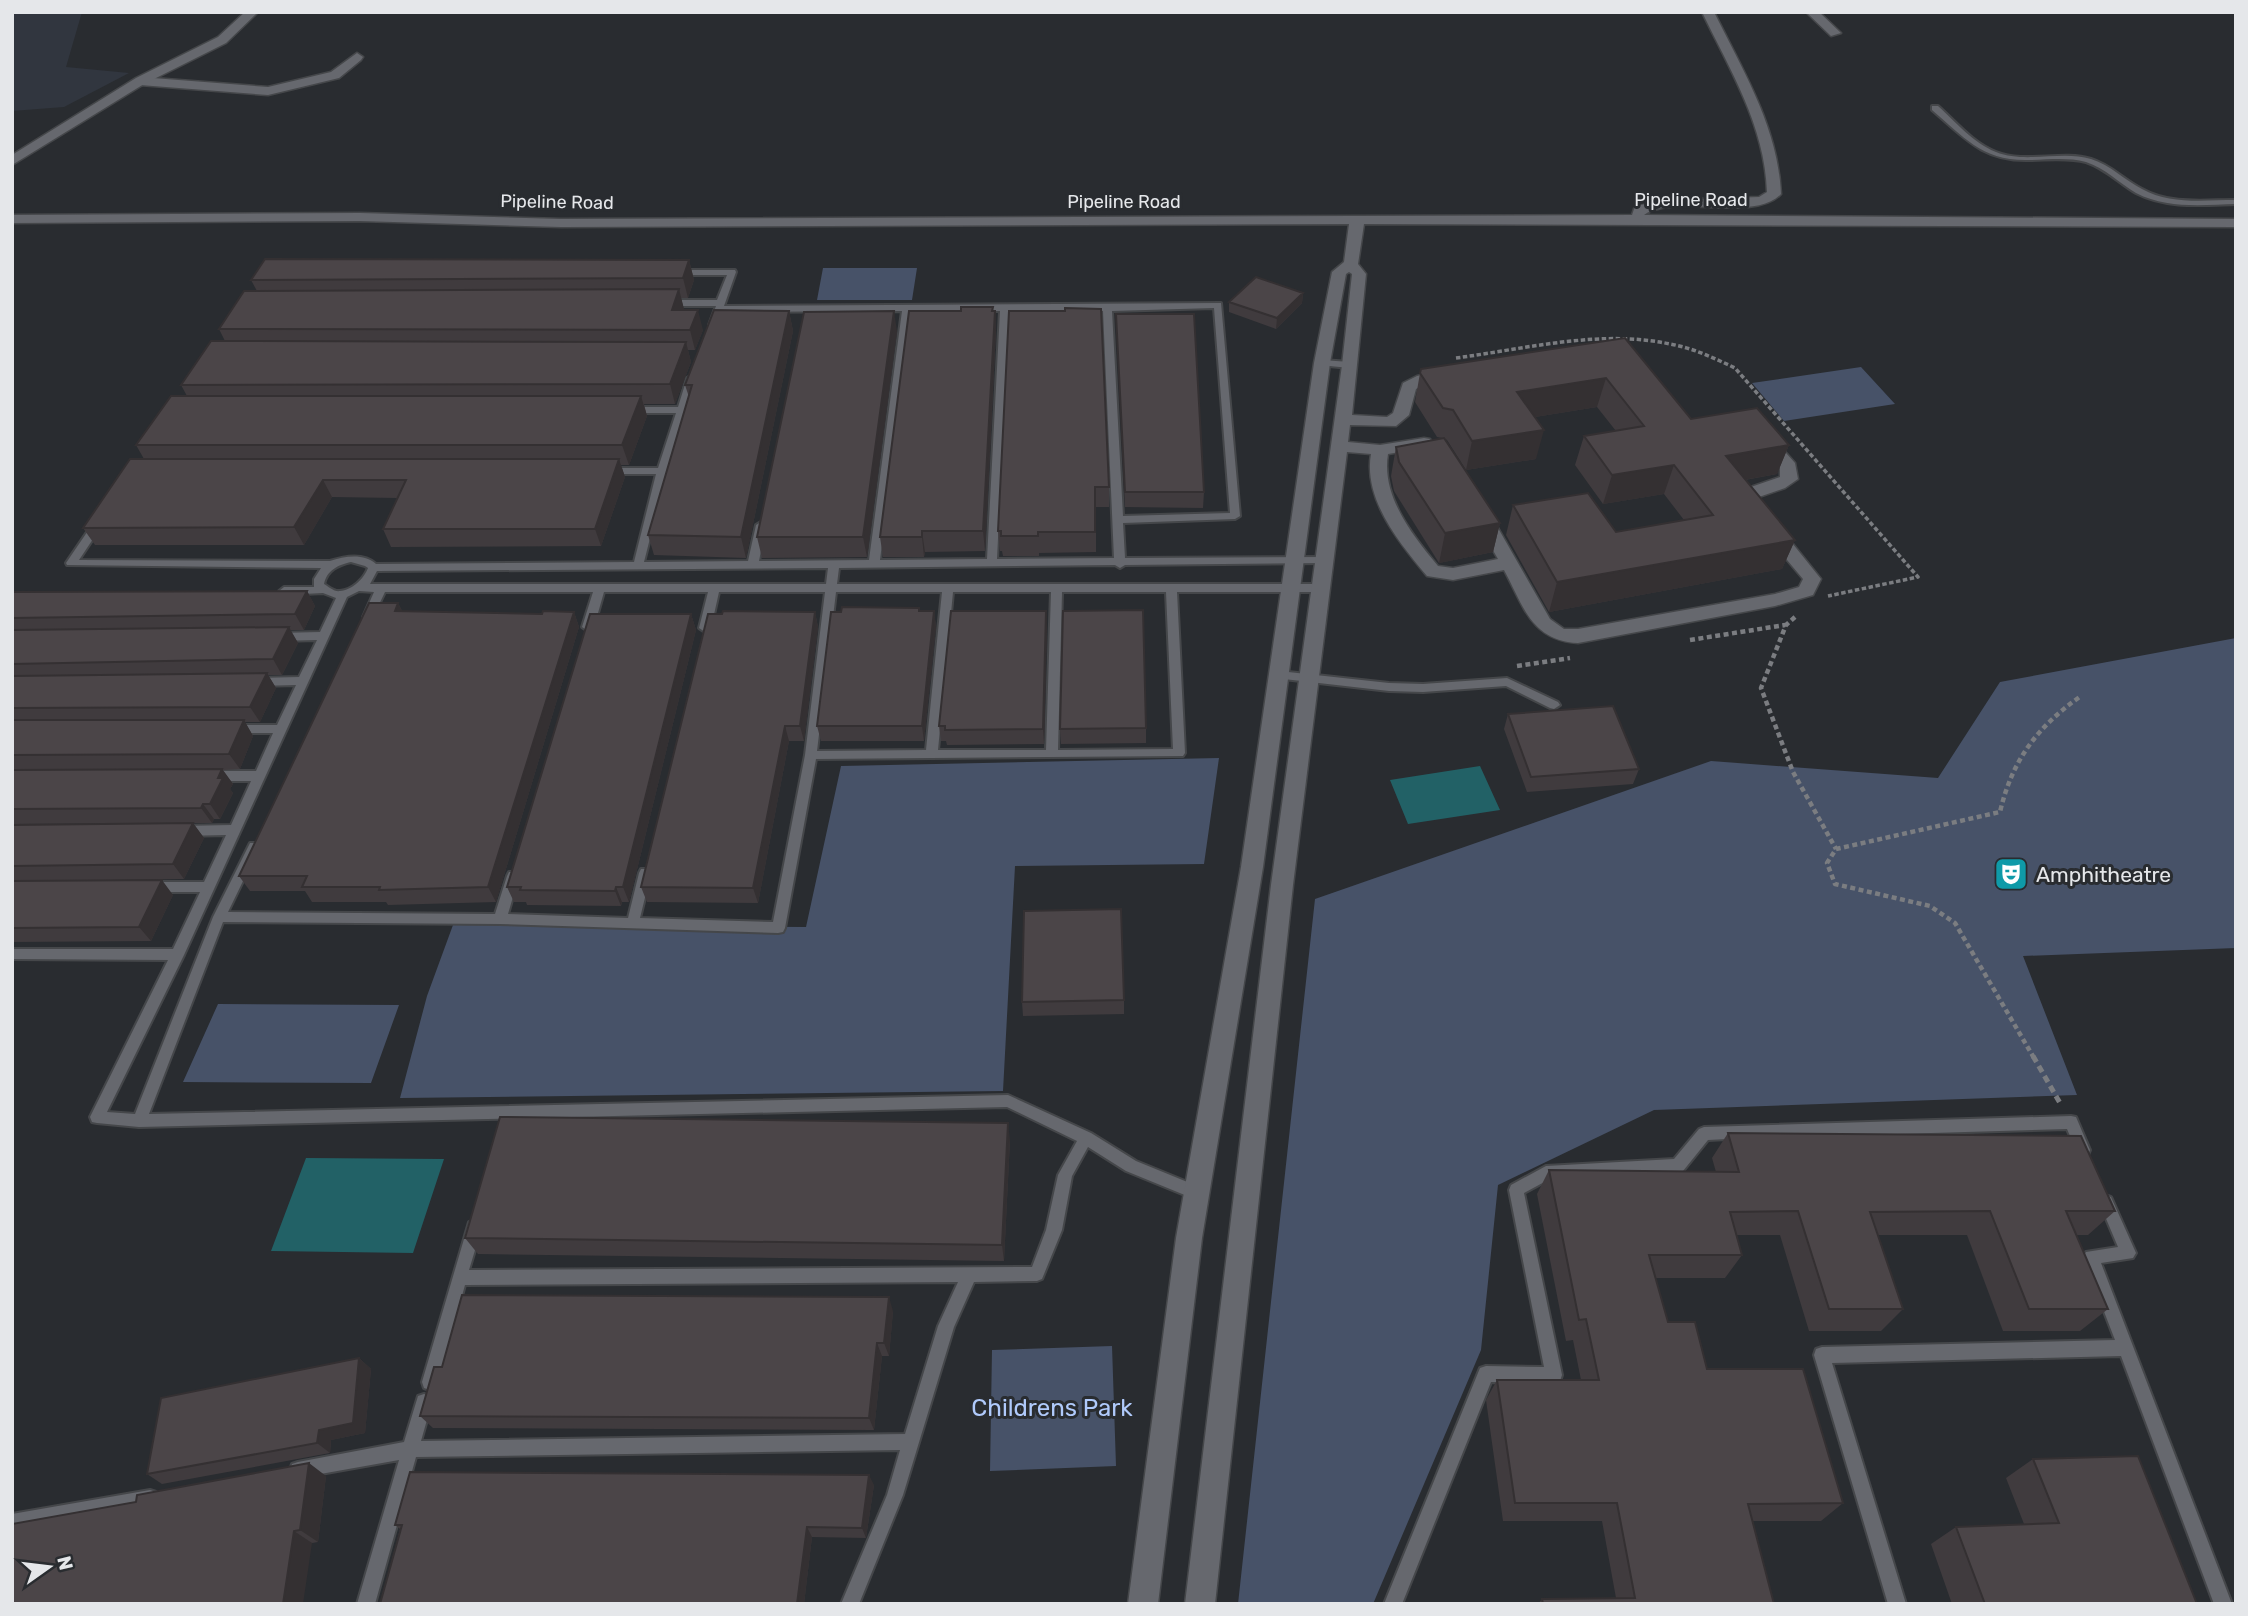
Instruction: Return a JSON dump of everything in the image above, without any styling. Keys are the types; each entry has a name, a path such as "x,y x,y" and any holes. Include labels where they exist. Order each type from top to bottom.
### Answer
{"street":[{"path":"12,161 141,81 222,40 251,12"},
{"path":"1635,219 1640,209 1668,204 1762,201 1774,194 1775,177 1764,132 1707,12"},
{"path":"1812,12 1835,33"},
{"path":"141,81 268,92 335,75 357,57"},
{"name":"Pipeline Road","path":"12,219 360,218 561,223 1635,219 2236,223"},
{"path":"1200,1604 1282,885 1350,365 1359,274 1351,264 1357,221"},
{"path":"1143,1604 1197,1193 1252,867 1322,363 1339,272 1351,264"},
{"path":"1343,420 1390,422 1401,415 1409,386 1423,379 1461,372"},
{"path":"1469,494 1544,623 1560,635 1578,636 1775,600 1806,591 1812,579 1758,515 1746,496 1756,490 1780,486 1789,479 1788,467 1754,427"},
{"path":"1340,446 1380,450 1423,443 1439,445"},
{"path":"1380,450 1377,470 1382,491 1418,554 1433,572 1453,573 1511,563"}],"lane":[{"path":"1935,108 1982,146 2003,157 2081,159 2103,167 2159,200 2236,202"},
{"path":"664,272 732,272 709,333"},
{"path":"653,303 806,309 1218,305 1235,516 1117,520"},
{"path":"1107,307 1120,564"},
{"path":"992,562 1004,308"},
{"path":"803,323 806,309"},
{"path":"874,563 907,309"},
{"path":"1322,363 1350,365"},
{"path":"638,566 662,471 696,367"},
{"path":"612,410 681,410"},
{"path":"593,471 662,471"},
{"path":"753,565 764,511"},
{"path":"102,517 71,564 331,565 351,559 369,563 373,568 373,575 361,587 343,595 322,590 269,592"},
{"path":"373,568 992,562 1120,564 1325,560"},
{"path":"219,917 500,919 778,928 811,755 834,564"},
{"path":"322,590 318,585 319,578 331,565"},
{"path":"361,587 1321,588"},
{"path":"364,624 382,587"},
{"path":"584,640 600,587"},
{"path":"702,641 715,587"},
{"path":"932,754 948,587"},
{"path":"1052,754 1057,587"},
{"path":"811,755 1179,753 1171,587"},
{"path":"343,595 177,955 97,1117 139,1121 505,1119 1008,1101 1086,1138 1131,1166 1197,1193"},
{"path":"270,637 324,636"},
{"path":"1279,675 1357,685 1412,688 1507,682 1554,705"},
{"path":"248,682 304,681"},
{"path":"214,729 281,729"},
{"path":"191,776 260,776"},
{"path":"165,831 234,830"},
{"path":"139,1121 219,917 261,832"},
{"path":"633,922 649,855"},
{"path":"500,919 516,866"},
{"path":"143,887 209,887"},
{"path":"12,954 177,955"},
{"path":"1394,1604 1486,1374 1553,1375 1516,1190 1546,1173 1678,1166 1704,1134 2071,1122 2128,1253 2091,1257 2223,1604"},
{"path":"460,1278 1037,1274 1054,1230 1065,1175 1086,1138"},
{"path":"366,1604 478,1214"},
{"path":"850,1604 895,1495 946,1326 969,1275"},
{"path":"1897,1604 1822,1355 2124,1348"},
{"path":"287,1472 411,1449 909,1443"},
{"path":"12,1524 163,1495"}],"path":[{"path":"1445,360 1635,338 1689,347 1735,368 1918,577 1828,597"},
{"path":"1796,617 1786,625 1762,688 1793,772 1836,849"},
{"path":"2071,1122 1955,923 1930,906 1835,884 1827,863 1836,849 2000,812 2010,775 2029,740 2044,723 2081,696"}],"shaded area":[{"path":"12,12 82,12 66,67 129,73 64,107 12,111"},
{"path":"1480,766 1500,810 1408,824 1390,780"},
{"path":"306,1158 444,1159 413,1253 271,1251"}],"green space":[{"path":"823,268 917,268 912,300 817,300"},
{"path":"1861,367 1895,404 1784,421 1752,383"},
{"path":"2236,638 2236,948 2023,956 2077,1095 1654,1110 1498,1185 1481,1350 1373,1604 1238,1604 1315,899 1711,761 1938,778 2000,682"},
{"path":"1219,758 1204,864 1015,866 1003,1091 400,1098 427,996 453,925 806,927 841,766"},
{"path":"218,1004 399,1005 371,1083 183,1082"},
{"name":"Childrens Park","path":"1112,1346 1116,1466 990,1471 992,1350"}],"building":[{"path":"265,259 689,260 683,278 251,280"},
{"path":"1256,277 1303,293 1277,318 1229,302"},
{"path":"679,289 672,310 698,310 690,330 219,329 244,291"},
{"path":"961,307 993,307 992,311 995,311 983,531 922,531 922,537 880,537 909,311 961,311"},
{"path":"1065,308 1101,309 1109,487 1095,487 1095,532 1038,532 1038,536 1001,536 1001,531 998,531 1009,311 1065,311"},
{"path":"714,310 789,311 741,537 648,535 692,385 685,385"},
{"path":"894,311 863,537 757,537 804,312"},
{"path":"1116,314 1194,314 1204,492 1125,492"},
{"path":"1625,338 1691,419 1757,408 1789,445 1726,456 1795,540 1557,582 1513,505 1588,493 1616,532 1713,515 1674,465 1612,475 1584,436 1644,426 1606,378 1517,392 1544,430 1472,441 1453,410 1443,408 1420,373 1421,369"},
{"path":"211,341 686,342 670,384 181,385"},
{"path":"171,396 641,396 622,445 136,445"},
{"path":"1444,438 1500,523 1445,533 1399,462 1396,447"},
{"path":"130,459 619,459 595,529 383,529 406,480 323,480 294,527 83,528"},
{"path":"307,591 295,614 12,618 12,592"},
{"path":"369,603 398,603 395,611 542,614 543,611 574,612 488,887 379,890 380,887 302,887 307,876 239,876"},
{"path":"842,607 919,608 919,611 934,611 922,726 817,726 831,612 841,612"},
{"path":"1143,610 1146,728 1060,729 1063,611"},
{"path":"723,611 815,612 800,726 785,726 753,888 641,887 708,614 722,614"},
{"path":"951,611 1046,611 1043,729 945,730 945,726 939,726"},
{"path":"590,614 691,614 623,887 616,887 615,891 520,890 521,887 507,887"},
{"path":"289,627 273,659 12,664 12,630"},
{"path":"267,673 250,707 12,708 12,676"},
{"path":"1613,706 1639,769 1531,777 1508,714"},
{"path":"12,720 244,720 229,754 12,755"},
{"path":"222,769 218,778 223,778 210,804 203,804 201,808 12,809 12,770"},
{"path":"193,823 173,864 12,866 12,825"},
{"path":"162,880 139,927 12,928 12,881"},
{"path":"1121,909 1124,1000 1022,1002 1024,911"},
{"path":"500,1117 1008,1123 1002,1245 465,1238"},
{"path":"1728,1133 2081,1136 2115,1211 2066,1211 2108,1309 2029,1309 1990,1211 1870,1212 1903,1309 1829,1309 1798,1211 1730,1212 1742,1255 1649,1255 1668,1322 1695,1322 1707,1369 1803,1369 1843,1503 1748,1504 1774,1604 1543,1604 1542,1599 1635,1598 1617,1503 1515,1503 1497,1380 1599,1380 1586,1319 1579,1320 1549,1170 1739,1172"},
{"path":"462,1295 889,1297 884,1343 877,1343 869,1418 420,1416 434,1367 442,1367"},
{"path":"359,1358 353,1423 319,1430 317,1443 147,1474 161,1398"},
{"path":"2138,1456 2197,1604 1985,1604 1956,1527 2059,1523 2033,1459"},
{"path":"309,1463 300,1530 294,1531 283,1604 12,1604 12,1524 136,1502 137,1495"},
{"path":"410,1472 869,1475 862,1528 807,1527 797,1604 380,1604 402,1525 395,1525"}],"place":[{"name":"Amphitheatre","path":"2011,874"}]}
